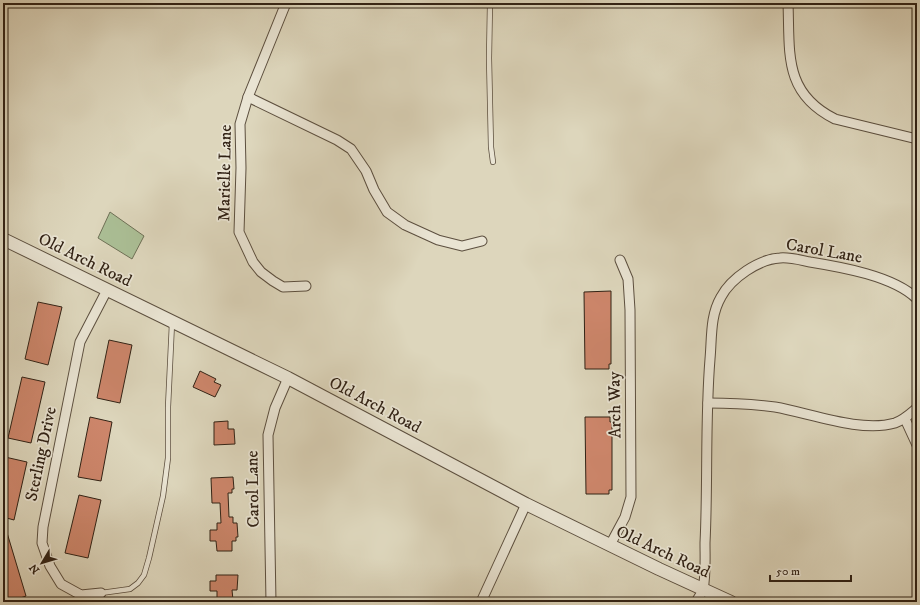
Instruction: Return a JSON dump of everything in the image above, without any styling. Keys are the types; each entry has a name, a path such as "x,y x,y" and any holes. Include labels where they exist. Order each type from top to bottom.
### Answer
{"street":[{"name":"Marielle Lane","path":"286,3 248,97 240,124 241,168 239,232 253,262 261,272 283,286 306,286"},
{"path":"788,3 791,65 795,80 810,103 823,113 835,119 917,139"},
{"path":"248,97 337,140 351,149 366,171 374,190 387,212 405,225 438,240 462,246 482,241"},
{"name":"Old Arch Road","path":"3,239 288,378 526,504 731,602"},
{"name":"Carol Lane","path":"696,602 703,589 707,515 708,403 711,331 713,316 721,296 735,280 756,265 767,260 781,258 837,267 868,274 894,283 907,290 917,299"},
{"name":"Arch Way","path":"610,545 626,517 631,497 630,310 628,279 620,260"},
{"name":"Sterling Drive","path":"101,593 81,595 61,584 50,566 42,543 43,527 80,342 107,290"},
{"name":"Carol Lane","path":"272,602 268,435 275,408 288,378"},
{"path":"708,403 745,404 773,407 838,421 865,425 894,423 905,419 917,408"},
{"path":"905,419 917,445"},
{"path":"481,602 526,504"}],"lane":[{"path":"490,3 489,58 491,147 493,162"},
{"path":"101,593 130,589 138,583 144,575 149,558 163,496 168,458 168,407 172,322"}],"green space":[{"path":"110,212 144,236 132,259 98,238"}],"building":[{"path":"611,291 611,364 609,364 609,369 585,369 584,292"},
{"path":"38,302 62,307 48,365 25,359"},
{"path":"109,340 132,345 120,403 97,398"},
{"path":"200,371 216,379 214,382 221,385 215,397 193,387"},
{"path":"22,377 45,382 31,443 8,438"},
{"path":"90,417 112,422 101,481 78,477"},
{"path":"585,417 610,417 610,422 612,422 612,490 609,490 609,494 586,494"},
{"path":"228,421 228,429 234,429 235,444 214,445 214,422"},
{"path":"5,457 27,462 14,520 3,517 3,465"},
{"path":"233,477 234,489 232,489 232,493 228,493 229,517 233,517 233,523 237,523 238,537 236,537 236,541 232,541 232,551 217,551 216,541 210,541 210,530 217,530 217,523 221,523 220,503 212,503 211,478"},
{"path":"79,495 101,500 88,558 65,553"},
{"path":"3,526 5,526 26,596 9,602 3,602"},
{"path":"216,575 238,575 237,590 232,590 233,600 217,600 217,591 210,591 210,581 216,581"}]}
